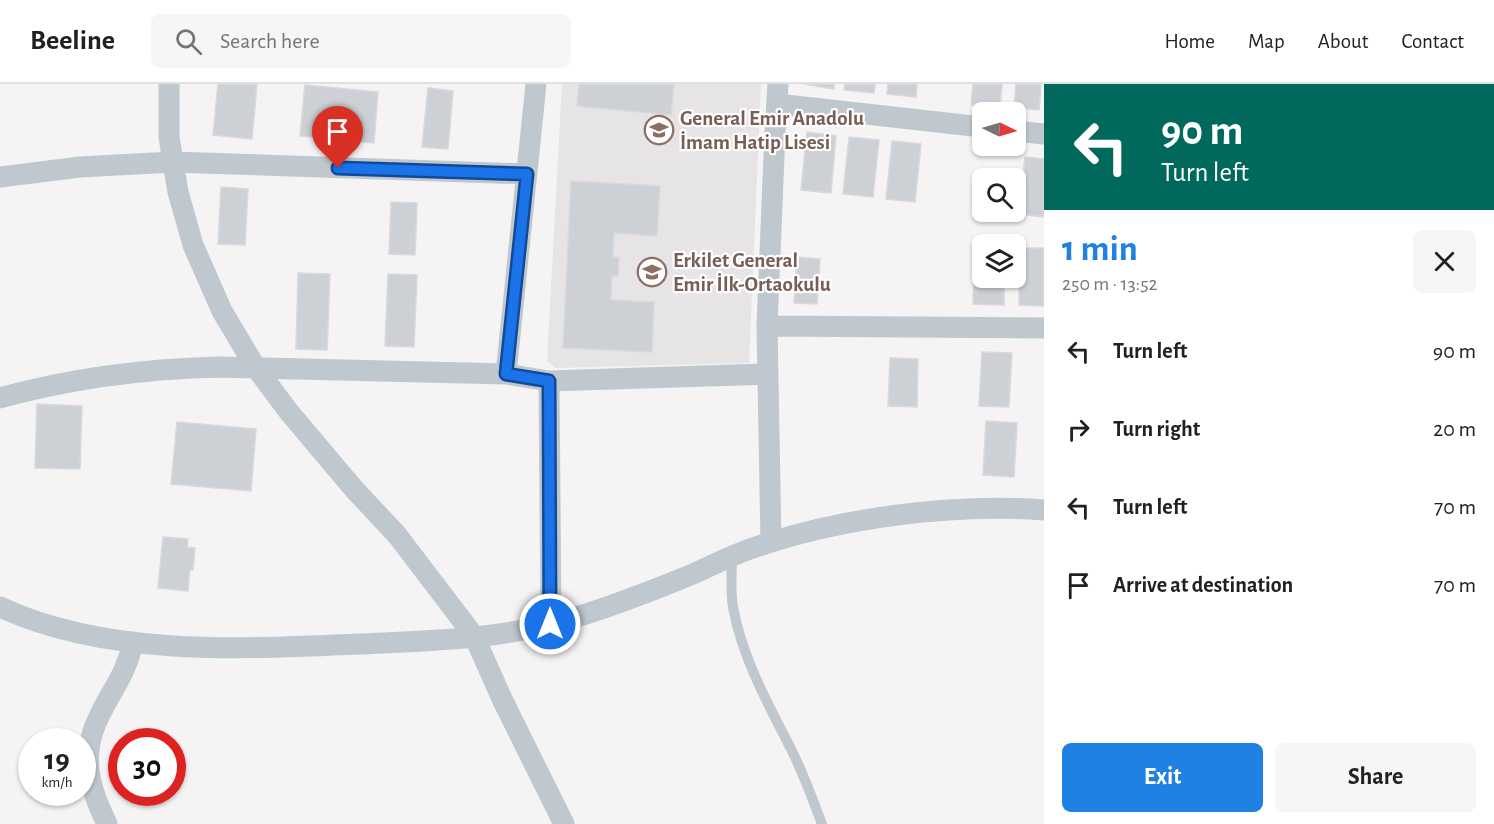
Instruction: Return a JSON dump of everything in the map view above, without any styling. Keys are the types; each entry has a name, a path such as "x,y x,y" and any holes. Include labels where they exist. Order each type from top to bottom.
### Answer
{"street":[{"path":"169,84 169,136 178,192 198,256 222,311 256,368 321,451 397,535 474,636 513,723 564,824"},
{"path":"506,374 536,84"},
{"path":"771,542 767,326 778,94 972,125"},
{"path":"1026,132 1044,134"},
{"path":"0,177 80,166 173,162 527,174"},
{"path":"767,326 1044,328"},
{"path":"0,398 62,382 141,370 218,367 506,374 549,381 768,374"},
{"path":"549,381 550,624"},
{"path":"0,607 57,628 134,642 206,648 409,642 474,636 550,624 599,610 771,542 840,525 912,514 991,509 1044,510"},
{"path":"106,824 90,785 88,760 90,744 94,729 125,670 134,642"}],"lane":[{"path":"732,556 732,605 745,651 764,698 808,787 822,824"}],"shaded area":[{"name":"Erkilet General Emir İlk-Ortaokulu","path":"562,84 761,84 749,363 556,368 547,361"}],"building":[{"path":"218,84 257,84 252,139 213,135"},
{"path":"579,84 674,84 671,115 577,106"},
{"path":"804,84 834,84 834,89"},
{"path":"845,84 875,84 874,93 844,90"},
{"path":"888,84 917,84 916,97 887,94"},
{"path":"973,84 1002,84 1000,102 972,102 971,105"},
{"path":"1016,84 1041,84 1039,110 1026,109 1026,102 1014,102"},
{"path":"305,85 378,92 374,143 300,136"},
{"path":"428,88 453,91 448,149 422,147"},
{"path":"807,132 836,136 831,193 801,190"},
{"path":"849,137 879,140 873,197 843,194"},
{"path":"892,141 921,144 915,202 886,199"},
{"path":"1025,157 1044,159 1044,217 1026,215 1026,168 1024,168"},
{"path":"571,181 660,186 657,236 614,233 613,257 619,258 618,276 612,276 611,300 654,302 652,352 563,348"},
{"path":"221,187 248,189 245,245 218,244"},
{"path":"391,202 417,203 415,255 389,254"},
{"path":"1026,248 1044,248 1044,306 1019,305 1019,288 1026,288"},
{"path":"797,257 820,259 817,304 794,303"},
{"path":"298,273 330,274 327,350 296,349"},
{"path":"388,274 417,275 414,347 385,346"},
{"path":"974,288 1004,288 1004,305 973,304"},
{"path":"982,352 1012,353 1009,407 979,406"},
{"path":"890,358 918,359 917,407 888,406"},
{"path":"37,404 82,406 80,469 35,468"},
{"path":"986,421 1017,423 1014,477 983,475"},
{"path":"177,422 256,429 251,491 171,484"},
{"path":"163,537 188,539 187,547 195,548 188,591 158,588"}],"place":[{"name":"General Emir Anadolu İmam Hatip Lisesi","path":"659,130"},
{"name":"Erkilet General Emir İlk-Ortaokulu","path":"652,272"}],"route":[{"path":"338,168 527,174 506,374 549,381 550,624"}]}
